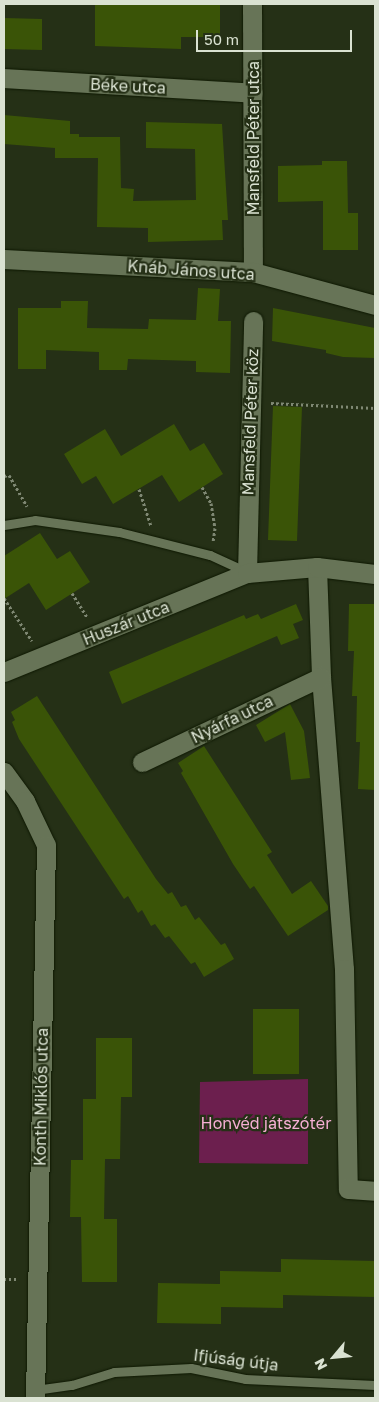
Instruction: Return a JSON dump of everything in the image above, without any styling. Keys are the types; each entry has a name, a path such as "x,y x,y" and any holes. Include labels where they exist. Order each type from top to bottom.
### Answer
{"street":[{"name":"Mansfeld Péter utca","path":"252,4 253,272"},
{"name":"Béke utca","path":"4,78 253,93"},
{"name":"Knáb János utca","path":"4,259 253,272 375,305"},
{"name":"Mansfeld Péter köz","path":"247,572 253,321"},
{"name":"Huszár utca","path":"4,672 247,572 317,567 375,574"},
{"path":"317,567 321,676 344,969 348,1189 375,1191"},
{"name":"Nyárfa utca","path":"142,762 321,676"},
{"name":"Konth Miklós utca","path":"4,772 24,801 46,845 35,1394"}],"lane":[{"name":"Huszár utca","path":"4,525 34,520 83,525 210,555 247,572"},
{"name":"Ifjúság útja","path":"35,1394 114,1372 192,1368 245,1380 375,1385"}],"path":[{"path":"250,402 375,408"},
{"path":"4,476 9,476 34,520"},
{"path":"202,487 211,503 215,528 210,555"},
{"path":"139,489 150,518 151,540"},
{"path":"72,593 79,604"},
{"path":"4,598 41,657"}],"green space":[{"name":"Honvéd játszótér","path":"308,1079 308,1164 199,1163 200,1082"}],"building":[{"path":"95,4 220,4 220,37 181,37 181,49 95,46"},
{"path":"4,18 42,19 42,50 4,49"},
{"path":"4,115 70,121 70,134 79,134 79,137 120,137 121,188 134,189 133,201 196,200 195,149 146,148 146,122 222,124 228,220 222,220 223,240 148,242 148,228 97,227 98,158 55,158 55,148 4,144"},
{"path":"322,161 347,161 348,213 358,213 358,250 323,250 323,201 278,202 278,166 322,165"},
{"path":"198,288 220,289 218,321 231,321 230,373 196,372 196,361 128,359 127,370 99,370 99,352 46,350 46,369 18,369 18,308 61,308 61,301 88,301 87,328 148,329 149,319 196,320"},
{"path":"273,308 375,328 375,358 343,357 326,353 326,350 272,341"},
{"path":"273,406 302,407 297,541 268,540"},
{"path":"174,424 190,451 204,443 223,474 179,502 162,475 113,504 96,476 82,484 64,454 105,429 121,456"},
{"path":"40,533 57,559 70,551 90,582 46,610 29,583 4,599 4,556"},
{"path":"296,604 303,620 293,624 299,638 281,645 277,636 122,704 109,672 244,615 246,619 258,614 261,619"},
{"path":"349,604 375,604 375,790 358,789 360,742 356,742 357,696 352,696 354,651 348,651"},
{"path":"37,696 156,879 168,894 172,892 181,907 186,905 195,920 199,917 221,945 225,943 234,959 204,977 195,962 191,964 169,936 165,938 155,924 151,926 142,910 138,913 128,896 124,899 19,739 12,722 15,720 11,712"},
{"path":"290,704 304,731 310,778 291,780 285,732 265,742 256,725"},
{"path":"204,746 272,852 267,855 292,894 311,881 328,906 328,910 288,936 254,886 250,889 233,864 181,773 183,771 178,763"},
{"path":"253,1009 299,1009 299,1074 253,1074"},
{"path":"96,1038 132,1038 132,1097 121,1097 120,1159 105,1159 104,1219 117,1219 117,1282 82,1282 81,1217 70,1217 71,1160 83,1160 83,1099 96,1099"},
{"path":"281,1259 375,1261 375,1297 283,1295 283,1308 221,1307 221,1324 157,1323 158,1283 220,1284 220,1271 281,1272"}]}
